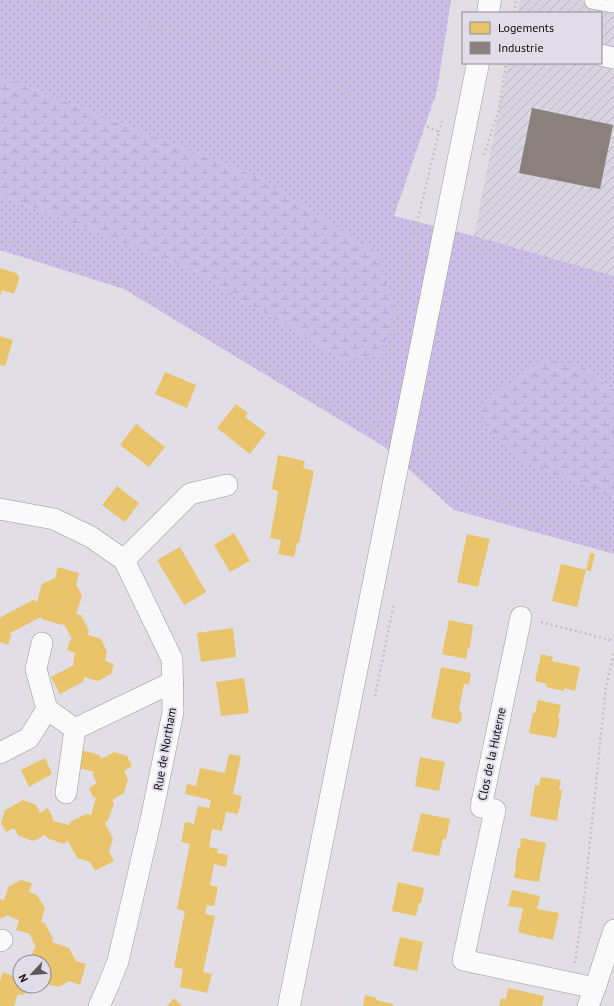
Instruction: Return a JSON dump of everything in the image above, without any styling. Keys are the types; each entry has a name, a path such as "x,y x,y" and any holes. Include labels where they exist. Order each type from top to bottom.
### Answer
{"street":[{"path":"488,12 490,0"},
{"path":"602,55 614,58"},
{"path":"289,1006 478,64"},
{"path":"124,560 190,494 227,485"},
{"name":"Rue de Northam","path":"0,509 54,519 91,537 124,560 172,659 173,712 152,820 118,961 99,1006"},
{"name":"Clos de la Huterne","path":"521,617 481,807 495,810 463,960 573,983 592,997"},
{"path":"42,643 36,669 47,709 75,729"},
{"path":"75,729 173,682"},
{"path":"0,753 29,738 47,709"},
{"path":"66,793 75,729"},
{"path":"592,997 614,930"}],"lane":[{"path":"590,0 591,3 613,7 613,0"}],"path":[{"path":"28,0 212,41 328,83 439,132 410,251 376,430"},
{"path":"514,12 516,0"},
{"path":"0,239 102,272 154,298 376,430 424,448 462,481 563,530 614,541"},
{"path":"461,244 614,288"},
{"path":"521,617 614,641"},
{"path":"573,983 584,900 606,686 614,652"}],"shaded area":[{"path":"520,0 614,0 614,276 474,236 508,64 602,64 602,12 518,12"}],"green space":[{"path":"0,0 451,0 437,91 394,216 474,236 614,276 614,390 584,368 612,497 614,497 614,554 454,510 383,446 124,289 0,250 0,195 193,270 346,362 261,178 0,76"},
{"path":"0,76 261,178 377,252 395,313 380,355 346,362 193,270 0,195"},
{"path":"545,358 584,368 614,390 614,497 519,460 488,431 480,407 508,384"}],"building: Logements":[{"path":"0,268 16,273 19,276 14,294 2,290 0,297"},
{"path":"0,336 13,340 5,366 0,365"},
{"path":"165,372 196,385 187,408 155,394"},
{"path":"236,404 248,413 245,417 266,433 250,454 217,428"},
{"path":"136,424 165,447 149,467 120,445"},
{"path":"278,455 305,461 303,468 314,471 299,543 297,543 294,557 278,554 281,540 270,538 278,491 272,489"},
{"path":"117,486 139,503 125,522 102,505"},
{"path":"234,533 250,561 230,572 214,545"},
{"path":"467,534 490,539 478,587 457,582"},
{"path":"180,547 206,592 184,605 157,560"},
{"path":"590,553 595,554 591,571 586,570"},
{"path":"561,564 586,570 577,607 552,601"},
{"path":"58,567 79,573 76,584 82,596 76,614 81,615 89,631 88,635 101,639 107,652 105,661 114,664 111,674 98,681 84,677 83,682 60,694 51,677 74,665 73,662 75,653 67,650 70,640 72,639 64,624 62,625 42,619 41,617 10,633 11,635 8,645 0,642 1,617 33,600 37,602 42,584 55,578"},
{"path":"449,620 473,625 470,648 468,648 466,659 442,654"},
{"path":"233,628 236,657 201,662 197,633"},
{"path":"541,654 553,657 552,661 580,667 575,691 564,688 564,691 546,687 547,684 535,681"},
{"path":"441,667 471,673 469,685 464,684 459,710 462,714 461,721 457,724 431,718"},
{"path":"244,678 249,713 221,716 216,682"},
{"path":"538,700 561,705 556,738 529,733 533,713 535,713"},
{"path":"82,750 99,755 101,759 114,752 127,756 132,766 124,771 128,779 124,793 112,800 114,804 108,820 105,823 113,839 109,851 114,861 95,871 90,862 77,858 68,841 64,844 47,838 45,835 33,841 19,836 14,828 6,832 1,823 5,810 23,800 36,805 40,813 48,808 53,821 69,825 70,822 86,814 91,815 96,798 93,797 89,788 97,783 93,776 94,772 77,767"},
{"path":"229,754 241,756 233,794 242,796 238,814 226,812 222,831 212,829 209,847 218,849 217,853 228,855 226,867 214,864 210,885 218,887 214,906 207,905 205,914 215,916 203,972 212,974 207,993 180,987 183,969 174,967 185,911 177,909 190,844 181,842 185,822 194,824 198,806 209,808 211,800 185,794 187,784 196,786 200,768 225,773"},
{"path":"420,757 445,762 439,791 415,786"},
{"path":"45,758 52,774 29,787 21,770"},
{"path":"541,777 561,780 559,790 562,790 557,821 530,816 535,785 539,786"},
{"path":"421,813 450,819 446,839 443,839 439,856 412,851"},
{"path":"521,838 546,843 539,882 514,878 515,865"},
{"path":"21,880 32,883 29,892 37,895 45,908 41,922 45,923 53,939 52,942 69,948 76,961 86,964 80,985 70,981 58,987 52,985 52,954 32,954 36,947 29,933 16,930 19,920 8,915 0,919 0,899 4,900 9,886"},
{"path":"398,882 424,888 421,903 419,903 416,916 392,911"},
{"path":"512,890 540,896 537,909 559,913 553,940 518,932 523,908 508,906"},
{"path":"400,937 423,942 417,971 393,966"},
{"path":"3,972 12,976 12,994 18,994 14,1006 0,1006 0,981"},
{"path":"508,988 544,996 542,1006 499,1006 501,998 506,999"},
{"path":"365,995 377,998 376,1000 393,1004 393,1006 363,1006"},
{"path":"174,998 182,1006 167,1006"}],"building: Industrie":[{"path":"532,108 613,125 600,189 519,173"}]}
